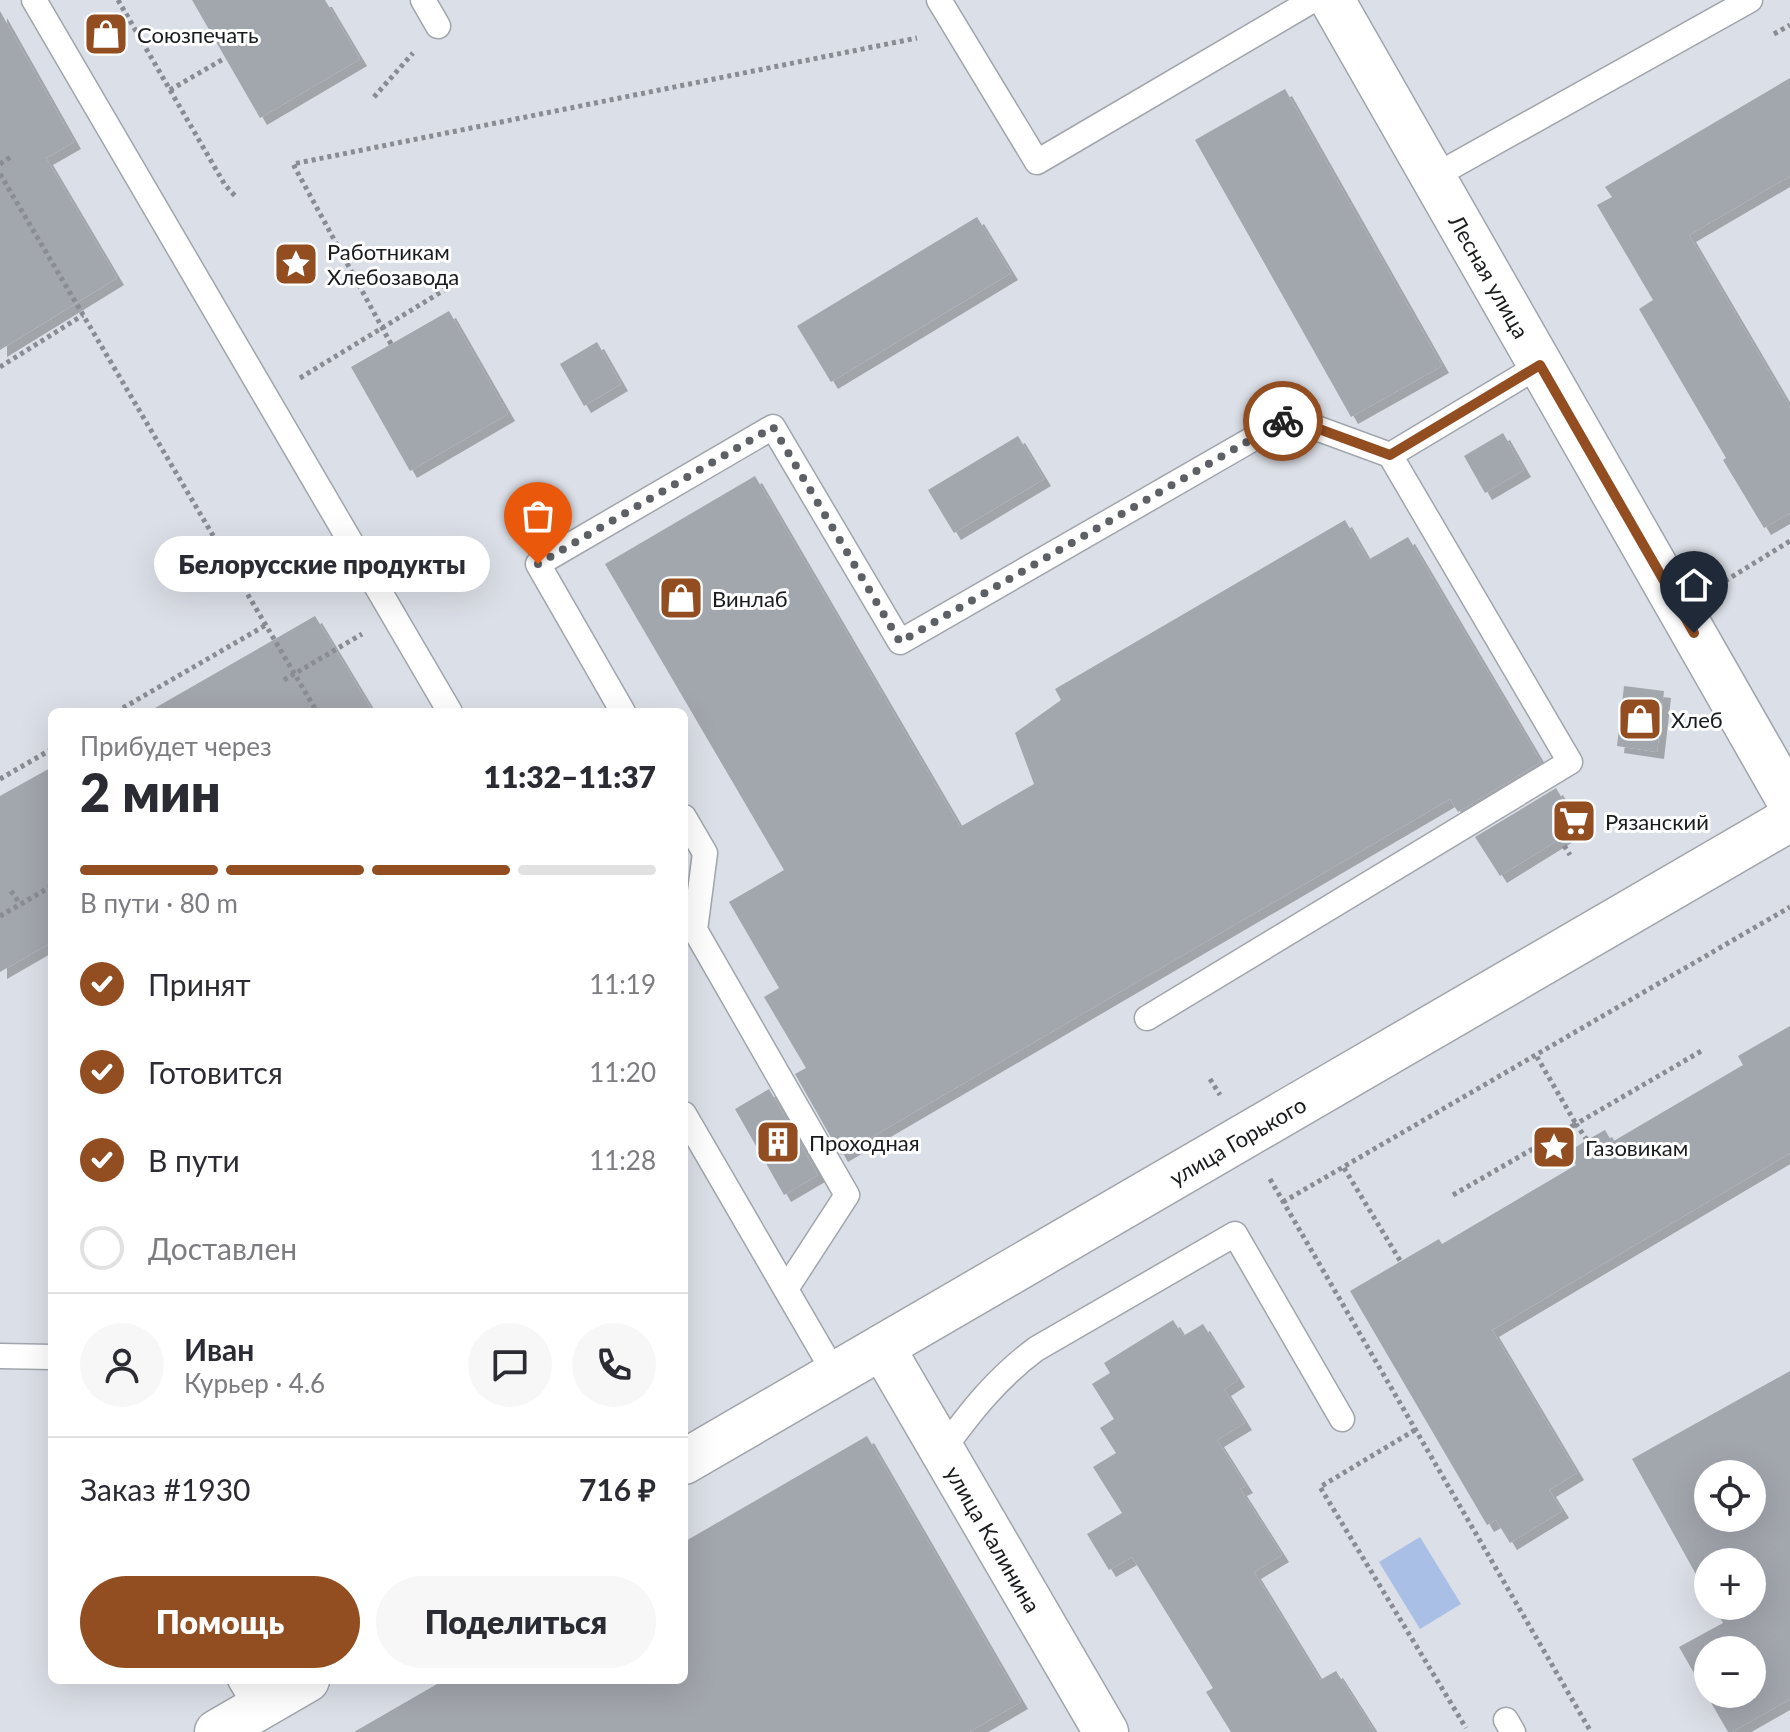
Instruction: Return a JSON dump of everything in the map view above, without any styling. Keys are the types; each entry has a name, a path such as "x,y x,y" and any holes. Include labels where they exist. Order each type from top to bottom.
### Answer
{"street":[{"name":"Лесная улица","path":"1332,0 1790,802"},
{"name":"улица Горького","path":"688,1460 1790,819"},
{"name":"улица Калинина","path":"882,1347 1106,1732"},
{"path":"217,1732 248,1695 291,1684"}],"lane":[{"path":"34,0 448,708"},
{"path":"423,0 438,26"},
{"path":"939,0 1037,162 1313,0"},
{"path":"1433,177 1750,0"},
{"path":"1390,455 1540,365"},
{"path":"621,708 538,564 773,427 900,642 1289,418 1390,455 1570,762 1147,1018"},
{"path":"688,824 705,853 695,930 847,1195 786,1289"},
{"path":"688,1121 835,1374"},
{"path":"942,1451 992,1386 1013,1366 1036,1349 1235,1234 1342,1419"},
{"path":"0,1356 48,1357"}],"path":[{"path":"118,0 225,185 237,198"},
{"path":"374,97 438,26"},
{"path":"391,344 293,164 957,30"},
{"path":"170,90 225,58"},
{"path":"0,164 12,156"},
{"path":"0,174 315,708"},
{"path":"296,380 446,289"},
{"path":"0,367 83,315"},
{"path":"1725,581 1790,541"},
{"path":"284,680 393,616"},
{"path":"123,708 266,625"},
{"path":"0,779 48,751"},
{"path":"1560,839 1570,855"},
{"path":"0,916 48,888"},
{"path":"11,891 20,904"},
{"path":"1283,1202 1537,1057 1790,907"},
{"path":"1453,1195 1703,1050"},
{"path":"1537,1057 1587,1140"},
{"path":"1344,1168 1401,1262"},
{"path":"1415,1430 1320,1487 1469,1732"}],"shaded area":[{"path":"1420,1537 1461,1604 1420,1629 1379,1562"}],"building":[{"path":"192,0 325,0 360,59 260,118"},
{"path":"0,11 74,142 46,158 117,278 0,350"},
{"path":"1790,78 1790,176 1689,235 1790,407 1790,513 1764,528 1639,309 1653,300 1597,205 1612,197 1605,187"},
{"path":"1285,89 1442,366 1351,417 1195,140"},
{"path":"977,217 1011,273 831,382 797,326"},
{"path":"449,311 508,414 410,471 351,367"},
{"path":"597,342 621,384 584,406 560,364"},
{"path":"1503,433 1524,470 1485,493 1464,456"},
{"path":"1018,436 1044,479 954,533 928,490"},
{"path":"755,476 960,827 1034,784 1015,733 1061,700 1055,689 1345,520 1368,560 1408,537 1541,762 1458,812 1450,799 841,1155 795,1074 806,1068 764,997 779,988 729,902 784,870 605,564"},
{"path":"315,616 371,708 155,708"},
{"name":"Хлеб","path":"1624,686 1664,691 1657,752 1617,746"},
{"path":"48,769 48,944 0,972 0,796"},
{"path":"1556,788 1579,827 1500,876 1475,837"},
{"path":"1790,1026 1790,1153 1492,1330 1577,1473 1549,1490 1562,1511 1510,1543 1496,1520 1487,1525 1350,1291 1439,1239 1442,1244 1576,1165 1568,1152 1587,1140 1605,1130 1612,1142 1743,1065 1738,1056"},
{"name":"Проходная","path":"769,1089 818,1175 784,1195 735,1109"},
{"path":"1173,1320 1183,1336 1203,1324 1238,1380 1224,1389 1245,1423 1217,1440 1246,1486 1240,1489 1282,1555 1254,1572 1320,1680 1336,1671 1375,1732 1231,1732 1206,1692 1213,1688 1132,1557 1109,1570 1087,1534 1122,1513 1093,1467 1116,1453 1100,1428 1114,1419 1092,1384 1110,1373 1104,1363"},
{"path":"1790,1371 1790,1699 1732,1732 1728,1732 1714,1708 1766,1708 1766,1636 1699,1636 1723,1623 1721,1620 1766,1620 1766,1548 1694,1548 1694,1571 1632,1459"},
{"path":"867,1436 1021,1702 969,1732 354,1732 437,1684 688,1684 688,1540"},
{"path":"1694,1639 1694,1673 1679,1647"}],"way so far":[{"path":"538,564 773,427 900,642 1283,421"}],"place":[{"name":"Союзпечать","path":"106,34"},
{"name":"Работникам Хлебозавода","path":"296,264"},
{"name":"Белорусские продукты","path":"538,564"},
{"name":"Винлаб","path":"681,598"},
{"name":"Хлеб","path":"1640,719"},
{"name":"Рязанский","path":"1574,821"},
{"name":"Проходная","path":"778,1142"},
{"name":"Газовикам","path":"1554,1147"}],"route":[{"path":"1283,421 1289,418 1390,455 1540,365 1694,633"}]}
